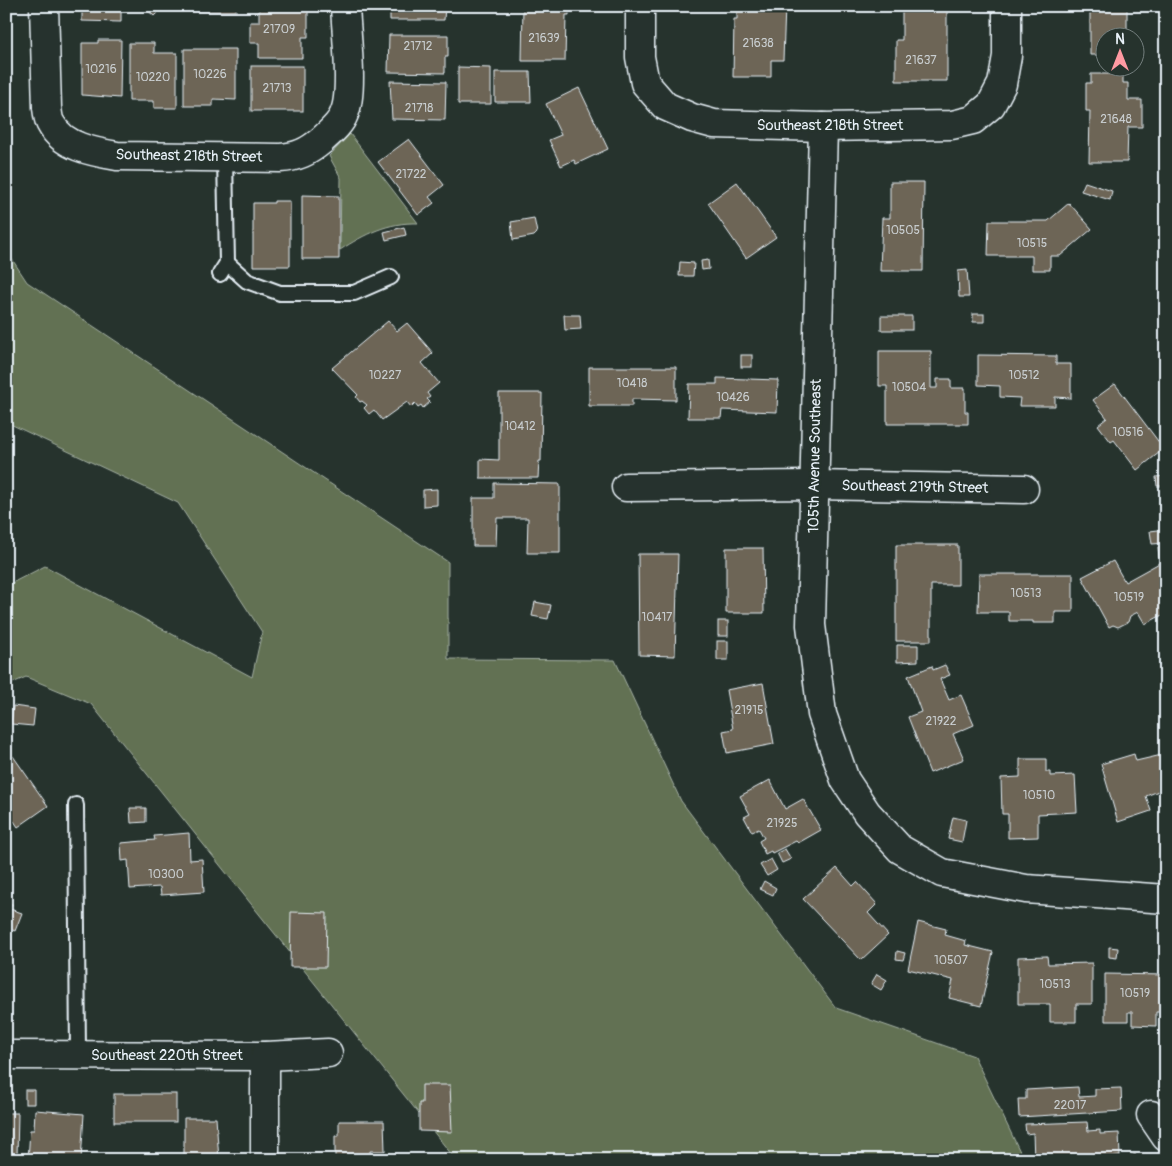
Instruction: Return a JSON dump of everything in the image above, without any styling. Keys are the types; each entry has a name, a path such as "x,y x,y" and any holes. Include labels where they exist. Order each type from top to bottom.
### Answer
{"street":[{"name":"Southeast 218th Street","path":"44,6 48,108 50,124 60,134 74,145 117,156 225,157 297,157 319,143 333,130 344,114 348,91 345,6"},
{"name":"Southeast 218th Street","path":"640,6 640,57 645,83 665,106 692,118 714,124 822,127 952,125 973,120 991,105 1002,84 1007,56 1007,6"},
{"name":"105th Avenue Southeast","path":"822,127 811,625 815,673 822,714 845,780 867,813 900,849 942,873 1026,889 1166,900"},
{"name":"Southeast 219th Street","path":"626,487 814,485 1024,489"},
{"name":"Southeast 220th Street","path":"6,1055 265,1056 328,1053"},
{"path":"265,1056 266,1160"},
{"path":"1151,1115 1166,1137"}],"lane":[{"path":"225,157 223,268 247,281 280,293 354,293 391,277"},
{"path":"76,805 78,1055"}],"green space":[{"path":"350,134 418,223 407,223 377,230 340,250 341,178 329,156"},
{"path":"6,250 27,282 448,562 448,659 615,660 681,801 836,1008 974,1056 1024,1160 456,1160 91,704 26,677 6,686 6,586 45,566 252,677 262,632 178,503 6,422"}],"building":[{"path":"82,6 121,6 121,22 82,21"},
{"path":"143,6 164,6 154,16"},
{"path":"185,6 236,6 236,11 185,11"},
{"path":"390,6 445,6 444,20 390,20"},
{"path":"523,6 569,6 569,15 566,15 565,61 522,61"},
{"path":"737,6 785,6 783,60 771,60 771,77 733,77 734,19 737,19"},
{"path":"902,6 947,6 947,81 896,81 896,40 902,40"},
{"path":"1090,6 1127,6 1127,28 1094,28 1094,55 1090,55"},
{"path":"259,7 308,7 308,37 302,37 302,58 259,58 259,43 250,43 250,22 259,22"},
{"path":"389,35 448,35 448,57 445,57 445,73 388,72"},
{"path":"98,40 121,40 120,98 82,95 82,43 98,43"},
{"path":"129,43 154,43 154,53 177,53 177,108 154,108 154,101 129,101"},
{"path":"184,49 236,49 236,100 213,99 213,106 184,106"},
{"path":"251,66 303,66 303,111 251,111"},
{"path":"458,67 491,68 491,104 458,104"},
{"path":"495,72 530,72 531,102 495,102"},
{"path":"1091,74 1094,74 1094,78 1123,78 1123,83 1128,83 1128,100 1142,100 1142,127 1128,127 1127,162 1089,162 1090,111 1086,111 1086,83 1091,83"},
{"path":"390,81 446,82 445,120 392,119"},
{"path":"579,88 608,149 576,164 574,160 561,166 549,140 561,135 546,104"},
{"path":"409,139 444,185 429,197 434,203 418,215 378,162"},
{"path":"737,182 776,237 746,258 708,203"},
{"path":"890,182 924,182 923,271 880,271 882,218 890,218"},
{"path":"1085,182 1112,191 1110,200 1081,191"},
{"path":"302,195 339,196 339,259 302,259"},
{"path":"274,201 290,201 290,266 253,266 253,203 274,203"},
{"path":"1069,203 1092,229 1060,256 1050,256 1050,270 1032,270 1032,256 988,256 989,221 1048,221"},
{"path":"534,218 537,233 534,236 513,240 511,222"},
{"path":"404,227 406,235 386,240 384,232"},
{"path":"708,260 709,269 702,270 701,261"},
{"path":"680,262 694,263 693,276 679,276"},
{"path":"967,270 969,297 959,297 958,271"},
{"path":"973,314 984,314 984,322 973,322"},
{"path":"564,315 580,315 581,329 565,330"},
{"path":"881,316 912,316 912,330 881,330"},
{"path":"388,321 397,331 407,323 433,353 422,363 439,383 427,393 430,397 427,399 430,402 423,408 421,405 418,407 415,403 411,407 407,402 382,420 374,410 369,414 364,408 367,405 362,401 360,402 356,397 358,395 332,368"},
{"path":"879,351 931,351 931,388 937,388 937,379 951,379 951,388 965,388 965,412 968,412 968,424 887,424 887,386 879,386"},
{"path":"741,355 752,355 752,367 741,367"},
{"path":"978,355 1056,356 1056,364 1071,364 1071,398 1055,397 1055,406 1019,406 1020,398 1000,397 1000,386 978,385"},
{"path":"589,367 676,367 676,400 632,399 632,406 589,406"},
{"path":"717,378 778,380 777,412 722,410 721,418 688,418 689,384 717,384"},
{"path":"1115,384 1164,449 1137,470 1114,440 1111,442 1098,425 1107,418 1093,400"},
{"path":"499,393 542,393 541,461 539,461 538,478 480,478 480,459 499,460"},
{"path":"1166,476 1166,486 1157,486 1156,477"},
{"path":"494,483 560,484 560,553 527,553 528,518 497,518 496,546 473,546 473,498 494,498"},
{"path":"437,489 437,505 423,506 423,490"},
{"path":"1166,529 1166,543 1152,544 1150,531"},
{"path":"896,545 958,545 958,585 931,585 931,641 896,641"},
{"path":"1166,546 1166,557 1159,558 1158,547"},
{"path":"726,548 763,548 764,613 726,613"},
{"path":"638,554 678,554 675,656 639,655"},
{"path":"1113,561 1125,582 1163,561 1166,566 1166,613 1145,624 1138,612 1130,616 1128,622 1118,627 1113,625 1109,627 1082,577"},
{"path":"979,574 1073,574 1073,612 1055,612 1055,623 1033,623 1033,621 1009,621 1009,612 978,612"},
{"path":"535,602 551,605 548,619 532,616"},
{"path":"718,621 728,621 728,636 718,636"},
{"path":"717,641 728,641 728,660 717,660"},
{"path":"897,645 918,645 918,661 897,662"},
{"path":"945,665 950,675 940,679 949,700 961,695 974,725 953,734 964,759 930,773 908,717 921,712 908,676 932,666 933,670"},
{"path":"763,683 774,744 727,753 723,731 733,729 726,690"},
{"path":"13,706 35,709 33,726 11,724"},
{"path":"1134,754 1136,761 1166,754 1166,788 1146,796 1151,811 1118,822 1101,764"},
{"path":"13,756 48,806 18,827 14,821 6,827 6,761"},
{"path":"1020,759 1046,759 1046,772 1050,772 1050,776 1075,775 1077,812 1038,814 1038,837 1008,838 1008,814 1002,814 1001,778 1020,777"},
{"path":"770,780 785,809 803,799 821,830 798,843 796,841 772,853 771,851 765,854 759,841 764,838 759,829 752,832 744,817 750,814 740,796"},
{"path":"130,808 146,808 146,822 131,823"},
{"path":"953,817 966,820 962,842 948,839"},
{"path":"189,833 190,860 202,859 204,892 161,895 160,887 130,889 128,860 122,861 121,843 155,840 154,836"},
{"path":"785,849 791,859 782,863 777,853"},
{"path":"771,859 777,870 767,876 760,865"},
{"path":"837,868 853,886 857,882 877,904 868,913 888,935 861,960 803,899"},
{"path":"764,881 776,888 773,895 760,889"},
{"path":"6,902 12,904 10,909 22,913 15,931 10,929 6,941"},
{"path":"291,912 327,913 326,967 290,967"},
{"path":"918,922 946,929 945,935 966,941 965,945 993,952 981,1006 949,998 953,980 908,969"},
{"path":"1109,947 1118,948 1117,958 1109,957"},
{"path":"897,951 905,953 903,960 896,959"},
{"path":"1047,956 1048,964 1092,963 1092,1004 1076,1004 1076,1022 1050,1022 1050,1004 1018,1004 1018,957"},
{"path":"877,974 887,980 881,990 871,984"},
{"path":"1105,974 1166,975 1166,1012 1156,1012 1156,1026 1132,1025 1132,1012 1128,1012 1128,1021 1105,1021"},
{"path":"422,1085 450,1085 452,1132 419,1131 419,1103 422,1103"},
{"path":"1078,1087 1079,1097 1095,1096 1095,1089 1121,1088 1122,1111 1019,1117 1018,1099 1026,1099 1026,1090"},
{"path":"25,1090 34,1090 34,1104 25,1104"},
{"path":"114,1094 176,1094 176,1122 114,1122"},
{"path":"35,1110 84,1114 81,1160 28,1160 30,1130 34,1130"},
{"path":"6,1113 18,1113 17,1156 6,1156"},
{"path":"184,1118 216,1118 219,1160 184,1160"},
{"path":"339,1121 384,1121 385,1151 370,1151 370,1160 335,1160 335,1136 339,1136"},
{"path":"1087,1122 1088,1131 1100,1130 1100,1134 1119,1133 1120,1156 1101,1157 1101,1160 1034,1160 1033,1133 1026,1134 1025,1124"},
{"path":"1135,1154 1138,1160 1124,1160"}]}
